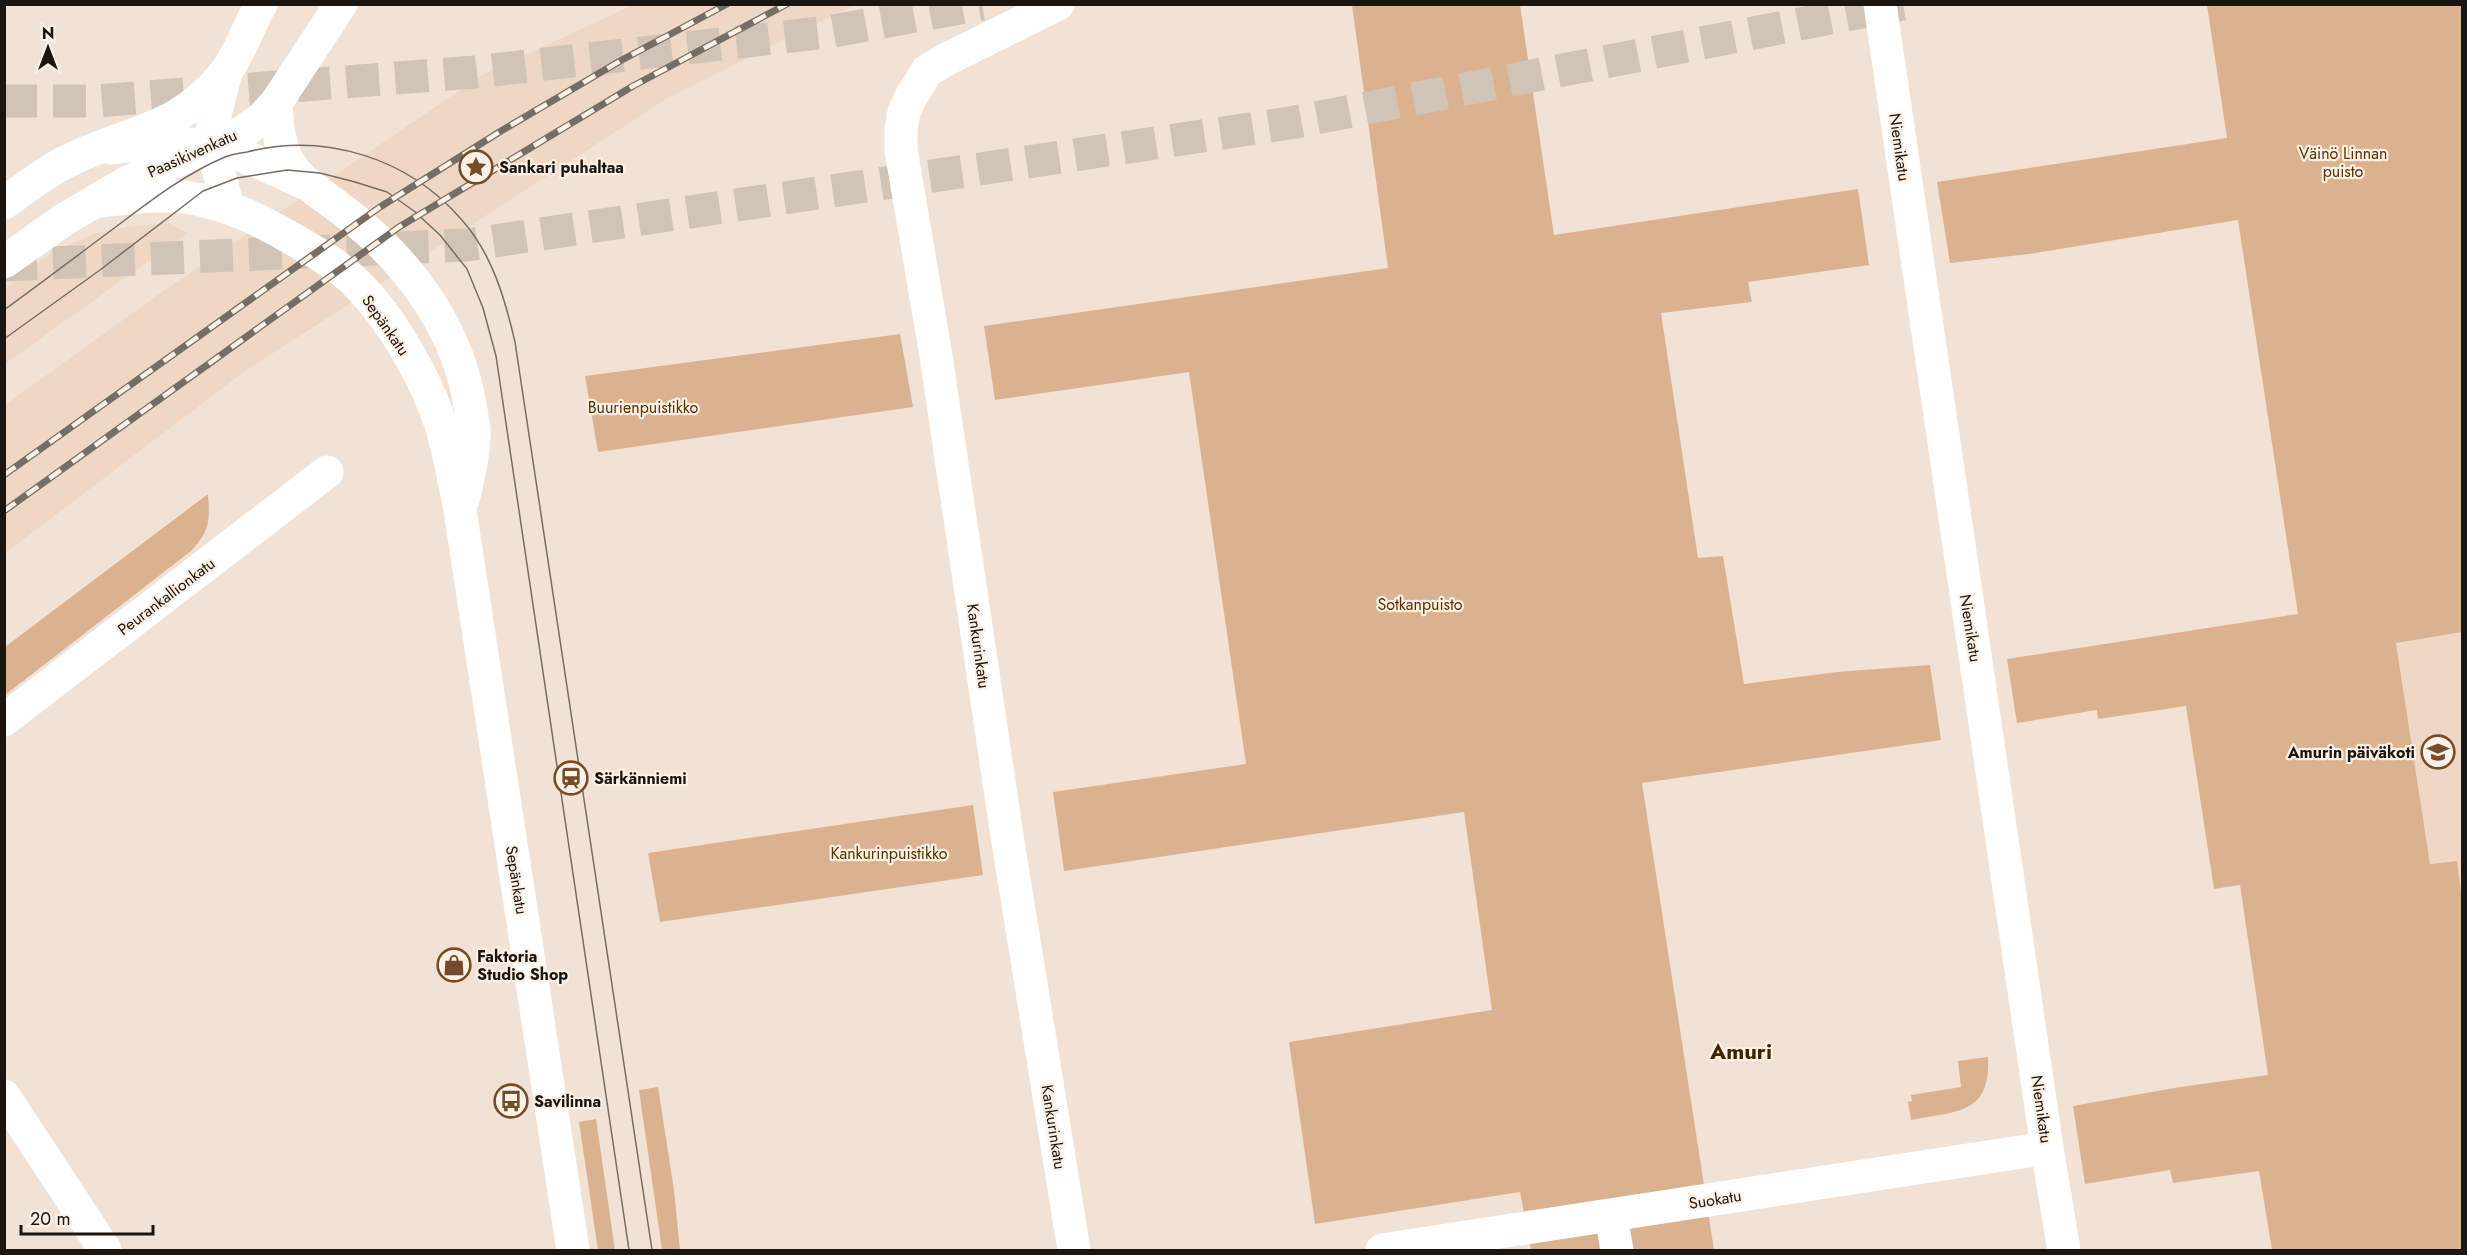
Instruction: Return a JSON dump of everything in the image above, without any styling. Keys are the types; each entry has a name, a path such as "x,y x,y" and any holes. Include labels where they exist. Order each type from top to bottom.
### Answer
{"street":[{"path":"228,207 212,147 213,123 226,72 261,4"},
{"name":"Paasikivenkatu","path":"4,262 65,219 96,201 158,167 212,147 261,119 276,103 341,4"},
{"name":"Kankurinkatu","path":"1058,4 927,71 911,97 901,129 901,150 936,356 1009,848 1074,1251"},
{"name":"Niemikatu","path":"1880,4 2064,1251"},
{"path":"4,203 67,161 150,130 183,112 204,96 226,72"},
{"name":"Sepänkatu","path":"276,103 280,145 287,161 308,185"},
{"name":"Sepänkatu","path":"98,150 175,143 212,147 256,162 308,185 355,219 397,258 431,304 452,340 465,378 474,431 471,466 460,510"},
{"name":"Sepänkatu","path":"96,201 157,197 194,198 228,207 259,220 328,260 356,282 366,295 398,339 432,401 440,424 460,510 573,1251"},
{"name":"Peurankallionkatu","path":"4,720 327,472"},
{"path":"4,1096 105,1251"},
{"name":"Suokatu","path":"1382,1251 2047,1148"},
{"path":"1611,1216 1617,1251"}],"shaded area":[{"path":"633,5 854,5 668,98 247,370 5,553 5,405 156,296 484,74"},
{"path":"169,223 188,233 5,364 5,288 51,253 93,234 125,227"},
{"name":"Amurin päiväkoti","path":"2462,632 2462,900 2456,861 2430,864 2396,642"}],"green space":[{"name":"Sotkanpuisto","path":"1352,5 1520,5 1554,235 1858,189 1869,265 1748,282 1752,302 1661,313 1698,558 1723,556 1744,684 1837,672 1930,665 1941,740 1642,783 1714,1250 1531,1250 1520,1192 1315,1224 1289,1042 1492,1010 1464,812 1064,871 1053,792 1246,764 1189,372 995,400 984,326 1388,268"},
{"name":"Väinö Linnan puisto","path":"2207,5 2462,5 2462,632 2396,643 2430,864 2457,861 2462,900 2462,1250 2272,1250 2259,1171 2173,1183 2170,1170 2085,1184 2073,1106 2180,1087 2268,1075 2240,885 2214,889 2186,706 2098,719 2097,710 2017,723 2007,659 2298,614 2238,220 2029,254 1950,263 1937,182 2227,138"},
{"name":"Buurienpuistikko","path":"900,334 913,407 598,452 585,376"},
{"path":"208,494 207,525 202,537 191,551 5,695 5,647"},
{"name":"Kankurinpuistikko","path":"973,805 983,875 660,922 648,853"},
{"path":"1988,1057 1984,1090 1977,1100 1968,1107 1943,1115 1911,1120 1908,1102 1912,1101 1911,1095 1961,1087 1958,1061"},
{"path":"658,1087 674,1190 680,1250 662,1250 639,1090"},
{"path":"596,1119 615,1250 598,1250 579,1122"}],"tunnel":[{"path":"4,101 96,101 475,72 828,32 982,4"},
{"path":"4,265 467,245 1290,123 1903,4"}],"tram line":[{"path":"4,310 184,178 228,156 276,147 306,145 335,148 363,155 391,166 416,180 440,198 472,232 496,277 515,342 652,1250"},
{"path":"4,339 100,270 203,191 237,178 287,170 320,173 387,192 414,211 440,235 467,269 483,308 496,356 629,1250"}],"railway":[{"path":"4,475 380,207 501,131 620,61 727,4"},
{"path":"4,511 399,227 633,86 787,4"}],"place":[{"name":"Sankari puhaltaa","path":"476,167"},
{"name":"Amurin päiväkoti","path":"2438,752"},
{"name":"Särkänniemi","path":"571,778"},
{"name":"Faktoria Studio Shop","path":"454,965"},
{"name":"Savilinna","path":"511,1101"}],"district":[{"name":"Amuri","path":"1741,1051"}]}
